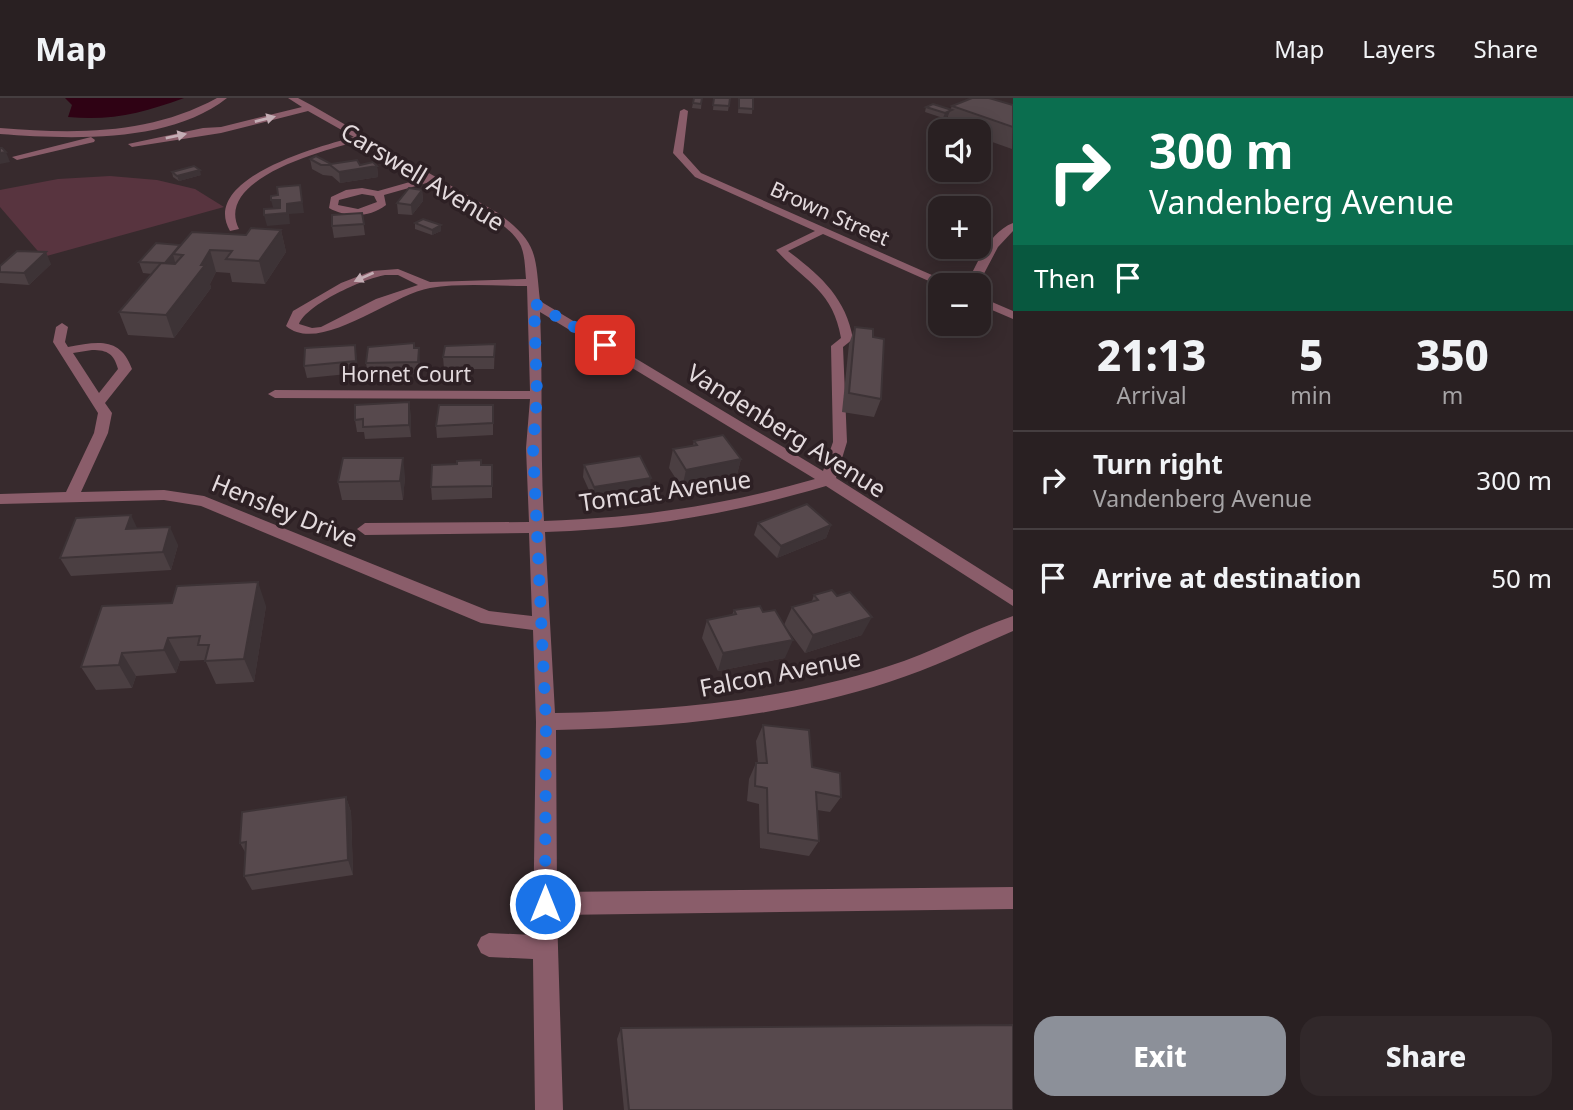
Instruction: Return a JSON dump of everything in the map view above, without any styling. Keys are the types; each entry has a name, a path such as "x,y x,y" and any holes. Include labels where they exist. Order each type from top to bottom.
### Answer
{"street":[{"path":"17,157 84,142 111,132 180,119 203,111 223,98"},
{"name":"Carswell Avenue","path":"292,98 494,215 519,234 530,258 537,395 533,448 546,722 545,947 549,1110"},
{"path":"132,144 221,130 310,108"},
{"name":"Brown Street","path":"684,111 678,153 698,175 928,277"},
{"path":"171,148 215,137 221,130"},
{"path":"0,131 111,132 148,152"},
{"path":"234,229 230,221 233,205 241,192 256,178 286,162 360,138"},
{"path":"378,194 431,179"},
{"path":"977,273 997,240 1013,226"},
{"path":"822,231 781,250 823,285 845,319 847,339 837,346 840,442 828,480"},
{"path":"428,285 401,272 382,271 366,275 297,314 292,326 311,332 324,330 380,302 428,285 532,282"},
{"name":"Vandenberg Avenue","path":"534,303 828,480 1013,599"},
{"path":"991,305 1013,315"},
{"path":"62,327 59,342 105,413 101,433 71,497"},
{"path":"64,351 105,346 114,349 123,357 125,369 120,379 98,402"},
{"name":"Hornet Court","path":"275,394 537,395"},
{"name":"Tomcat Avenue","path":"365,529 538,528 677,516 738,506 828,480"},
{"name":"Hensley Drive","path":"0,499 164,495 204,501 487,618 542,624"},
{"name":"Falcon Avenue","path":"546,722 626,721 700,715 786,700 868,681 918,664 1013,623"},
{"path":"545,904 1013,898"},
{"path":"489,945 545,947"}],"shaded area":[{"path":"65,98 184,98 127,115 84,118 68,117 72,105"},
{"path":"110,176 157,180 195,189 224,207 43,257 0,207 0,190 58,179"}],"building":[{"path":"694,98 702,98 701,104 693,103"},
{"path":"714,98 730,98 729,106 713,105"},
{"path":"739,98 753,98 753,109 739,108"},
{"path":"972,98 989,98 1013,105 1013,127 991,119 952,106"},
{"path":"933,104 952,110 945,113 926,107"},
{"path":"316,156 331,164 357,160 360,165 373,162 377,166 339,172 330,165 321,165 310,159"},
{"path":"194,166 200,170 177,176 172,172"},
{"path":"300,185 302,202 287,204 287,213 264,215 264,209 280,208 280,200 271,200 271,196 278,195 277,187"},
{"path":"409,188 422,190 411,205 397,203"},
{"path":"362,213 364,224 332,226 332,215"},
{"path":"423,219 441,225 432,230 415,223"},
{"path":"251,228 281,230 259,261 226,259 232,251 210,250 201,265 205,265 166,315 119,312 161,263 175,264 183,255 173,254 192,232 246,235"},
{"path":"156,243 180,245 165,263 139,262"},
{"path":"17,251 46,252 24,273 0,272 0,266"},
{"path":"855,327 873,329 873,337 884,339 881,399 849,393"},
{"path":"414,343 414,348 419,348 418,362 366,363 368,347"},
{"path":"495,344 494,357 443,357 445,346"},
{"path":"355,345 356,361 304,366 305,348"},
{"path":"409,402 409,425 363,427 363,419 355,420 355,405"},
{"path":"439,405 493,405 493,423 436,426"},
{"path":"723,435 741,459 686,470 673,449 697,445 694,441"},
{"path":"640,456 651,478 594,487 584,465"},
{"path":"343,458 403,458 400,481 338,482"},
{"path":"481,460 481,465 492,465 492,486 431,487 432,465"},
{"path":"807,504 831,525 781,546 758,523"},
{"path":"131,515 126,529 170,527 163,552 60,558 76,518"},
{"path":"258,582 244,659 205,661 209,645 198,645 200,636 168,638 164,650 122,653 119,665 81,667 102,606 172,603 177,586"},
{"path":"832,590 837,596 850,592 872,617 813,635 792,607 818,600 814,595"},
{"path":"760,606 763,612 775,610 793,640 723,653 707,620 736,614 734,610"},
{"path":"763,725 809,730 812,767 840,773 841,797 816,792 819,841 768,833 767,788 755,786 756,763 767,763"},
{"path":"346,797 348,860 244,876 246,842 240,843 242,812"},
{"path":"1013,1025 1013,1110 629,1110 621,1028"}],"route":[{"path":"545,904 546,722 533,448 537,395 534,303 605,345"}]}
